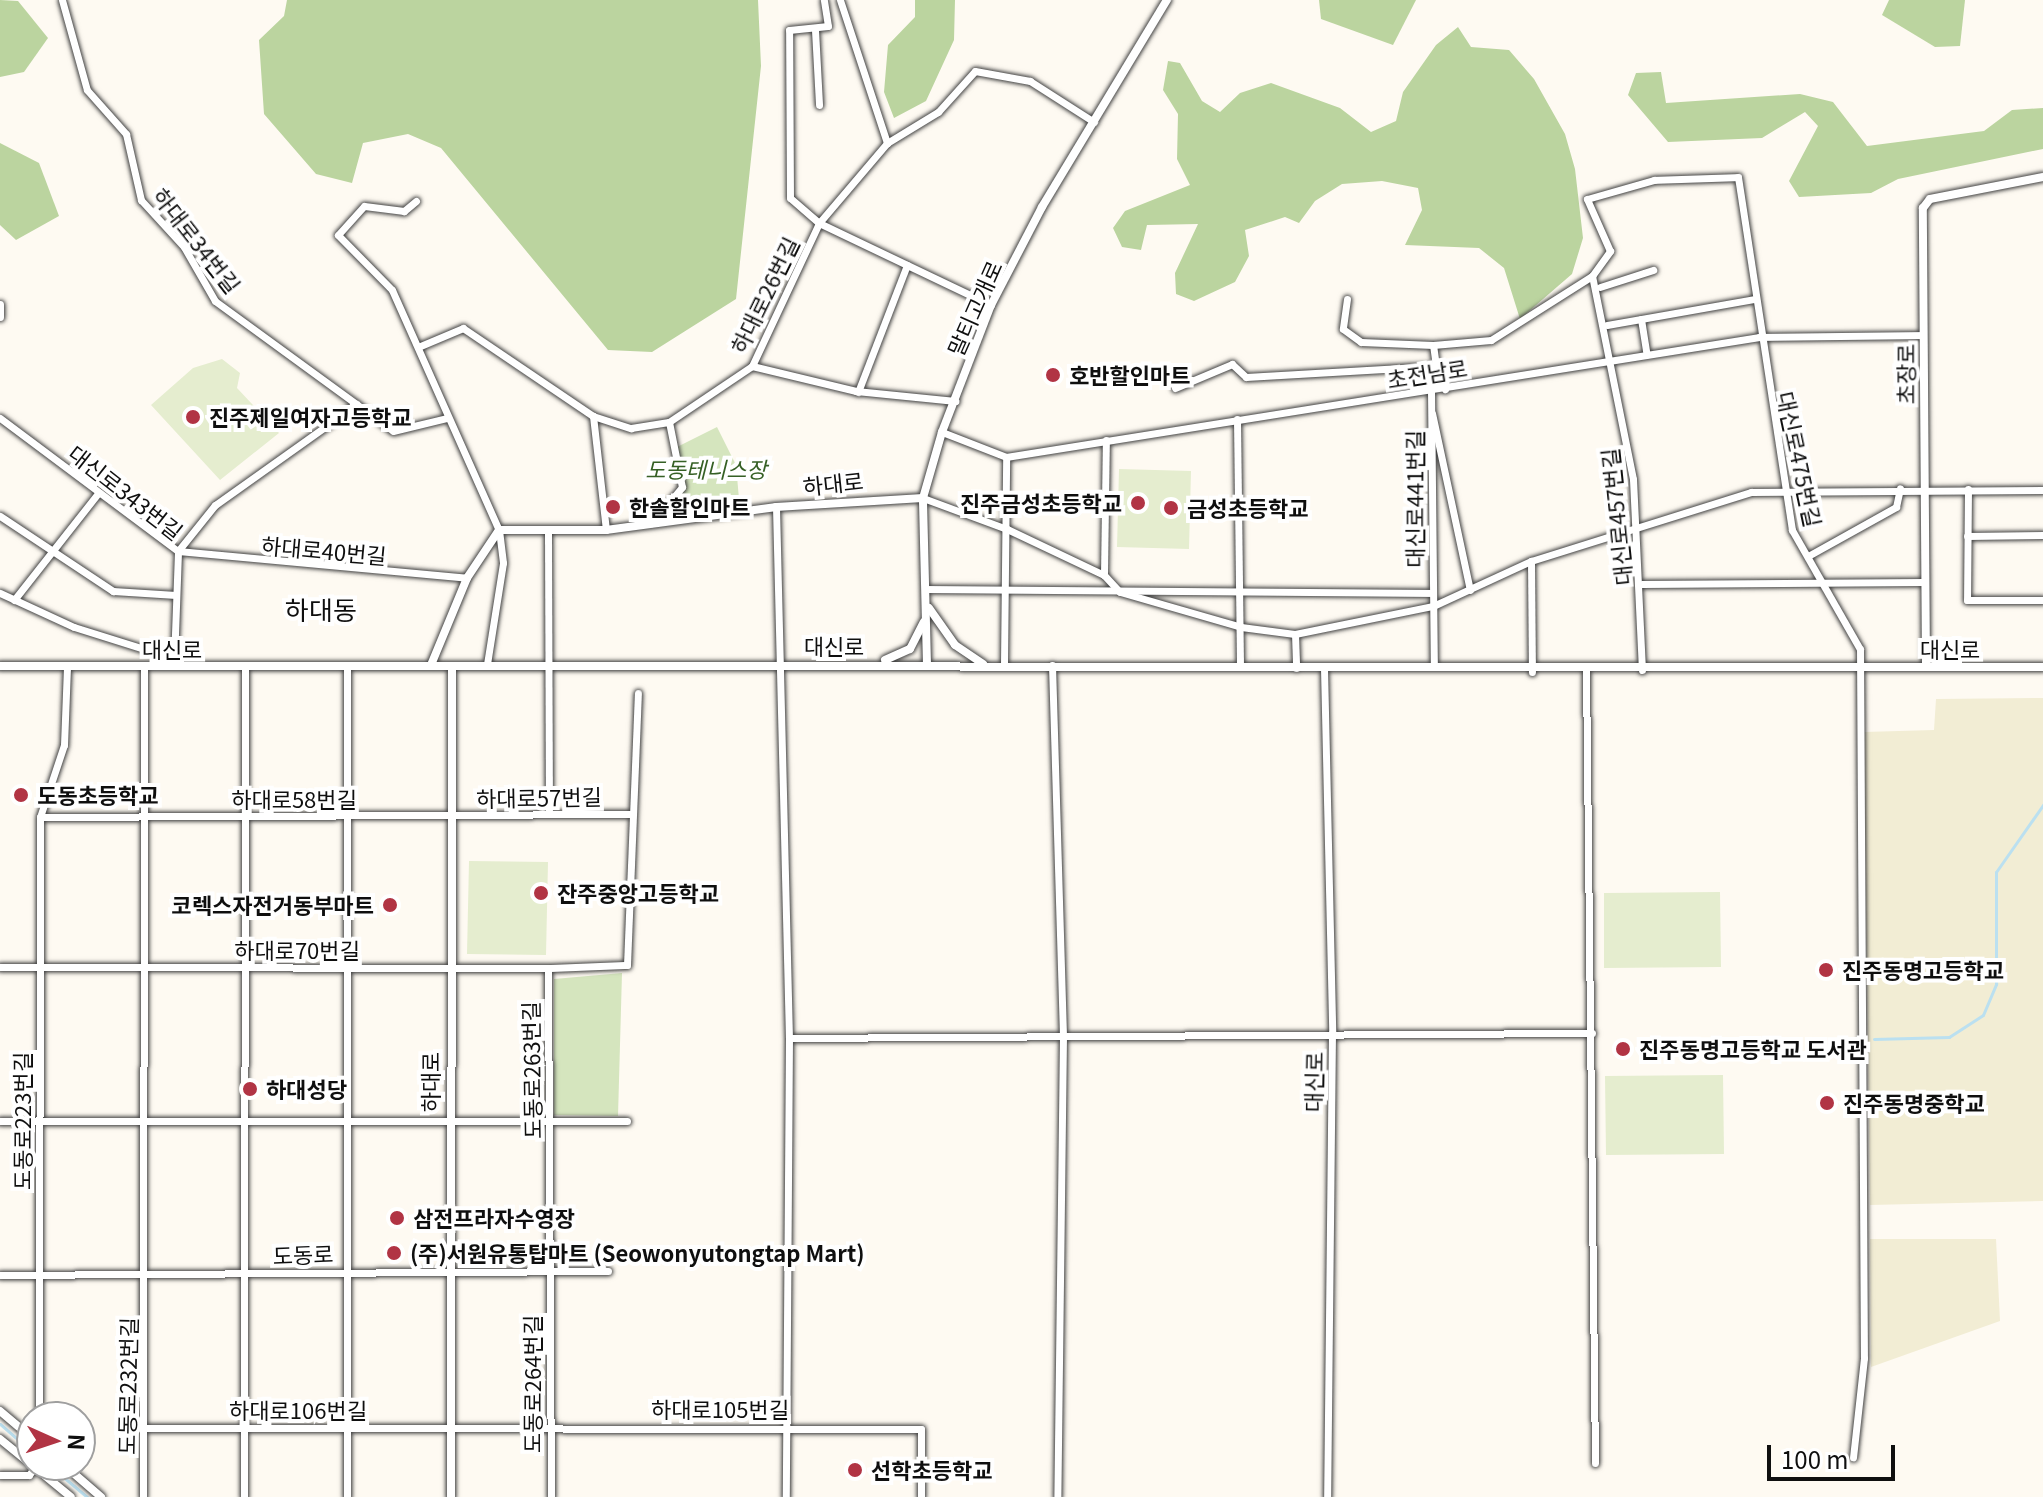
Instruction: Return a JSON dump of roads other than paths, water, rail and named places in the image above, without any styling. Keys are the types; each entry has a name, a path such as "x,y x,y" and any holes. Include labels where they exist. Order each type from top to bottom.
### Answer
{"street":[{"name":"하대로34번길","path":"62,0 87,90 126,134 141,200 184,247 215,301 393,431 447,418"},
{"path":"819,105 815,30 828,26 824,0"},
{"path":"840,0 887,143"},
{"name":"말티고개로","path":"927,665 929,589 923,498 942,432 991,305 1167,0"},
{"name":"하대로26번길","path":"418,347 463,328 593,416 631,428 669,422 752,366 819,223 790,198 789,30 815,30"},
{"path":"991,305 819,223 887,143 938,112 975,71 1030,81 1094,122"},
{"name":"대신로475번길","path":"1592,276 1610,251 1587,199 1654,180 1738,177 1759,337 1792,530 1860,649 1858,669"},
{"name":"초장로","path":"1926,667 1923,208 1930,199 2043,177"},
{"path":"416,201 404,211 364,206 338,235 392,290 499,530 503,563 487,664"},
{"path":"858,392 907,265"},
{"path":"1347,299 1343,329 1361,342 1433,345 1491,340 1592,276 1600,287 1653,270"},
{"name":"대신로457번길","path":"1600,287 1638,526 1642,670"},
{"path":"1607,325 1754,299"},
{"path":"0,304 0,317"},
{"path":"1641,319 1647,355"},
{"name":"초전남로","path":"1006,457 1759,337 1923,335"},
{"path":"1433,345 1436,366 1445,389"},
{"path":"1175,388 1232,364 1246,377 1436,366"},
{"path":"752,366 858,392 955,401"},
{"name":"대신로441번길","path":"1431,391 1434,667"},
{"path":"178,551 215,505 357,404"},
{"path":"1431,411 1470,590"},
{"path":"593,416 606,530"},
{"name":"대신로343번길","path":"0,418 178,551 173,658 176,668"},
{"path":"1237,419 1240,667"},
{"path":"652,523 682,487 669,422"},
{"path":"942,432 1006,457 1004,665"},
{"path":"1104,575 1106,440"},
{"path":"1808,556 1896,507 1900,488"},
{"path":"923,498 1006,529 1104,575 1120,592 1241,627 1295,634 1433,606 1531,561 1751,492 1900,488 2043,490"},
{"path":"1968,489 1967,600 2043,600"},
{"path":"14,600 99,492"},
{"name":"하대로","path":"499,530 548,534 606,530 776,507 923,498"},
{"path":"775,664 776,507"},
{"path":"0,516 51,555 113,591 176,595"},
{"path":"431,665 467,578 499,530"},
{"path":"548,534 549,813"},
{"path":"1967,536 2043,535"},
{"name":"하대로40번길","path":"178,551 467,578"},
{"path":"1531,561 1532,672"},
{"path":"1642,584 1925,582"},
{"path":"929,589 1433,593"},
{"path":"0,593 173,658"},
{"path":"866,663 910,649 928,606"},
{"path":"928,606 955,645 983,664"},
{"path":"1295,634 1296,668"},
{"name":"대신로","path":"0,666 347,668 550,663 866,663 1434,667 1532,672 2043,667"},
{"name":"대신로","path":"775,664 789,1038 783,1427 786,1497"},
{"path":"1052,665 1063,1036 1057,1497"},
{"name":"도동로223번길","path":"39,1401 42,1275 40,817 64,745 67,666"},
{"name":"하대로","path":"451,1497 446,1273 447,817 452,666"},
{"name":"도동로232번길","path":"143,1497 146,1275 141,818 144,667"},
{"path":"244,1497 241,817 245,667"},
{"path":"347,668 347,1497"},
{"name":"대신로","path":"1324,668 1332,1033 1327,1497"},
{"path":"1853,1457 1864,1358 1858,669"},
{"path":"1586,671 1595,1463"},
{"path":"548,968 627,965 638,693"},
{"name":"하대로57번길","path":"447,817 631,814"},
{"name":"하대로58번길","path":"40,817 447,817"},
{"name":"하대로70번길","path":"0,967 448,969"},
{"name":"도동로263번길","path":"448,969 548,968 550,1271"},
{"path":"789,1038 1592,1033"},
{"path":"0,1121 627,1121"},
{"name":"도동로264번길","path":"550,1271 551,1497"},
{"name":"도동로","path":"0,1275 608,1271"},
{"path":"0,1411 16,1424"},
{"name":"하대로105번길","path":"451,1427 921,1429 921,1497"},
{"name":"하대로106번길","path":"144,1428 451,1427"},
{"path":"0,1439 16,1452"},
{"path":"52,1481 71,1497"},
{"path":"82,1481 101,1497"}],"waterway":[{"path":"1874,1039 1949,1037 1983,1015 1996,984 1996,872 2043,805"},
{"path":"0,1424 16,1438"},
{"path":"68,1481 87,1497"}],"place":[{"name":"호반할인마트","path":"1053,375"},
{"name":"진주제일여자고등학교","path":"193,417"},
{"name":"진주금성초등학교","path":"1138,503"},
{"name":"한솔할인마트","path":"613,507"},
{"name":"금성초등학교","path":"1171,508"},
{"name":"도동초등학교","path":"21,795"},
{"name":"잔주중앙고등학교","path":"541,893"},
{"name":"코렉스자전거동부마트","path":"390,905"},
{"name":"진주동명고등학교","path":"1826,970"},
{"name":"진주동명고등학교 도서관","path":"1623,1049"},
{"name":"하대성당","path":"250,1089"},
{"name":"진주동명중학교","path":"1827,1103"},
{"name":"삼전프라자수영장","path":"397,1218"},
{"name":"(주)서원유통탑마트 (Seowonyutongtap Mart)","path":"394,1253"},
{"name":"선학초등학교","path":"855,1470"}],"district":[{"name":"하대동","path":"321,609"}],"park label":[{"name":"도동테니스장","path":"706,469"}]}
